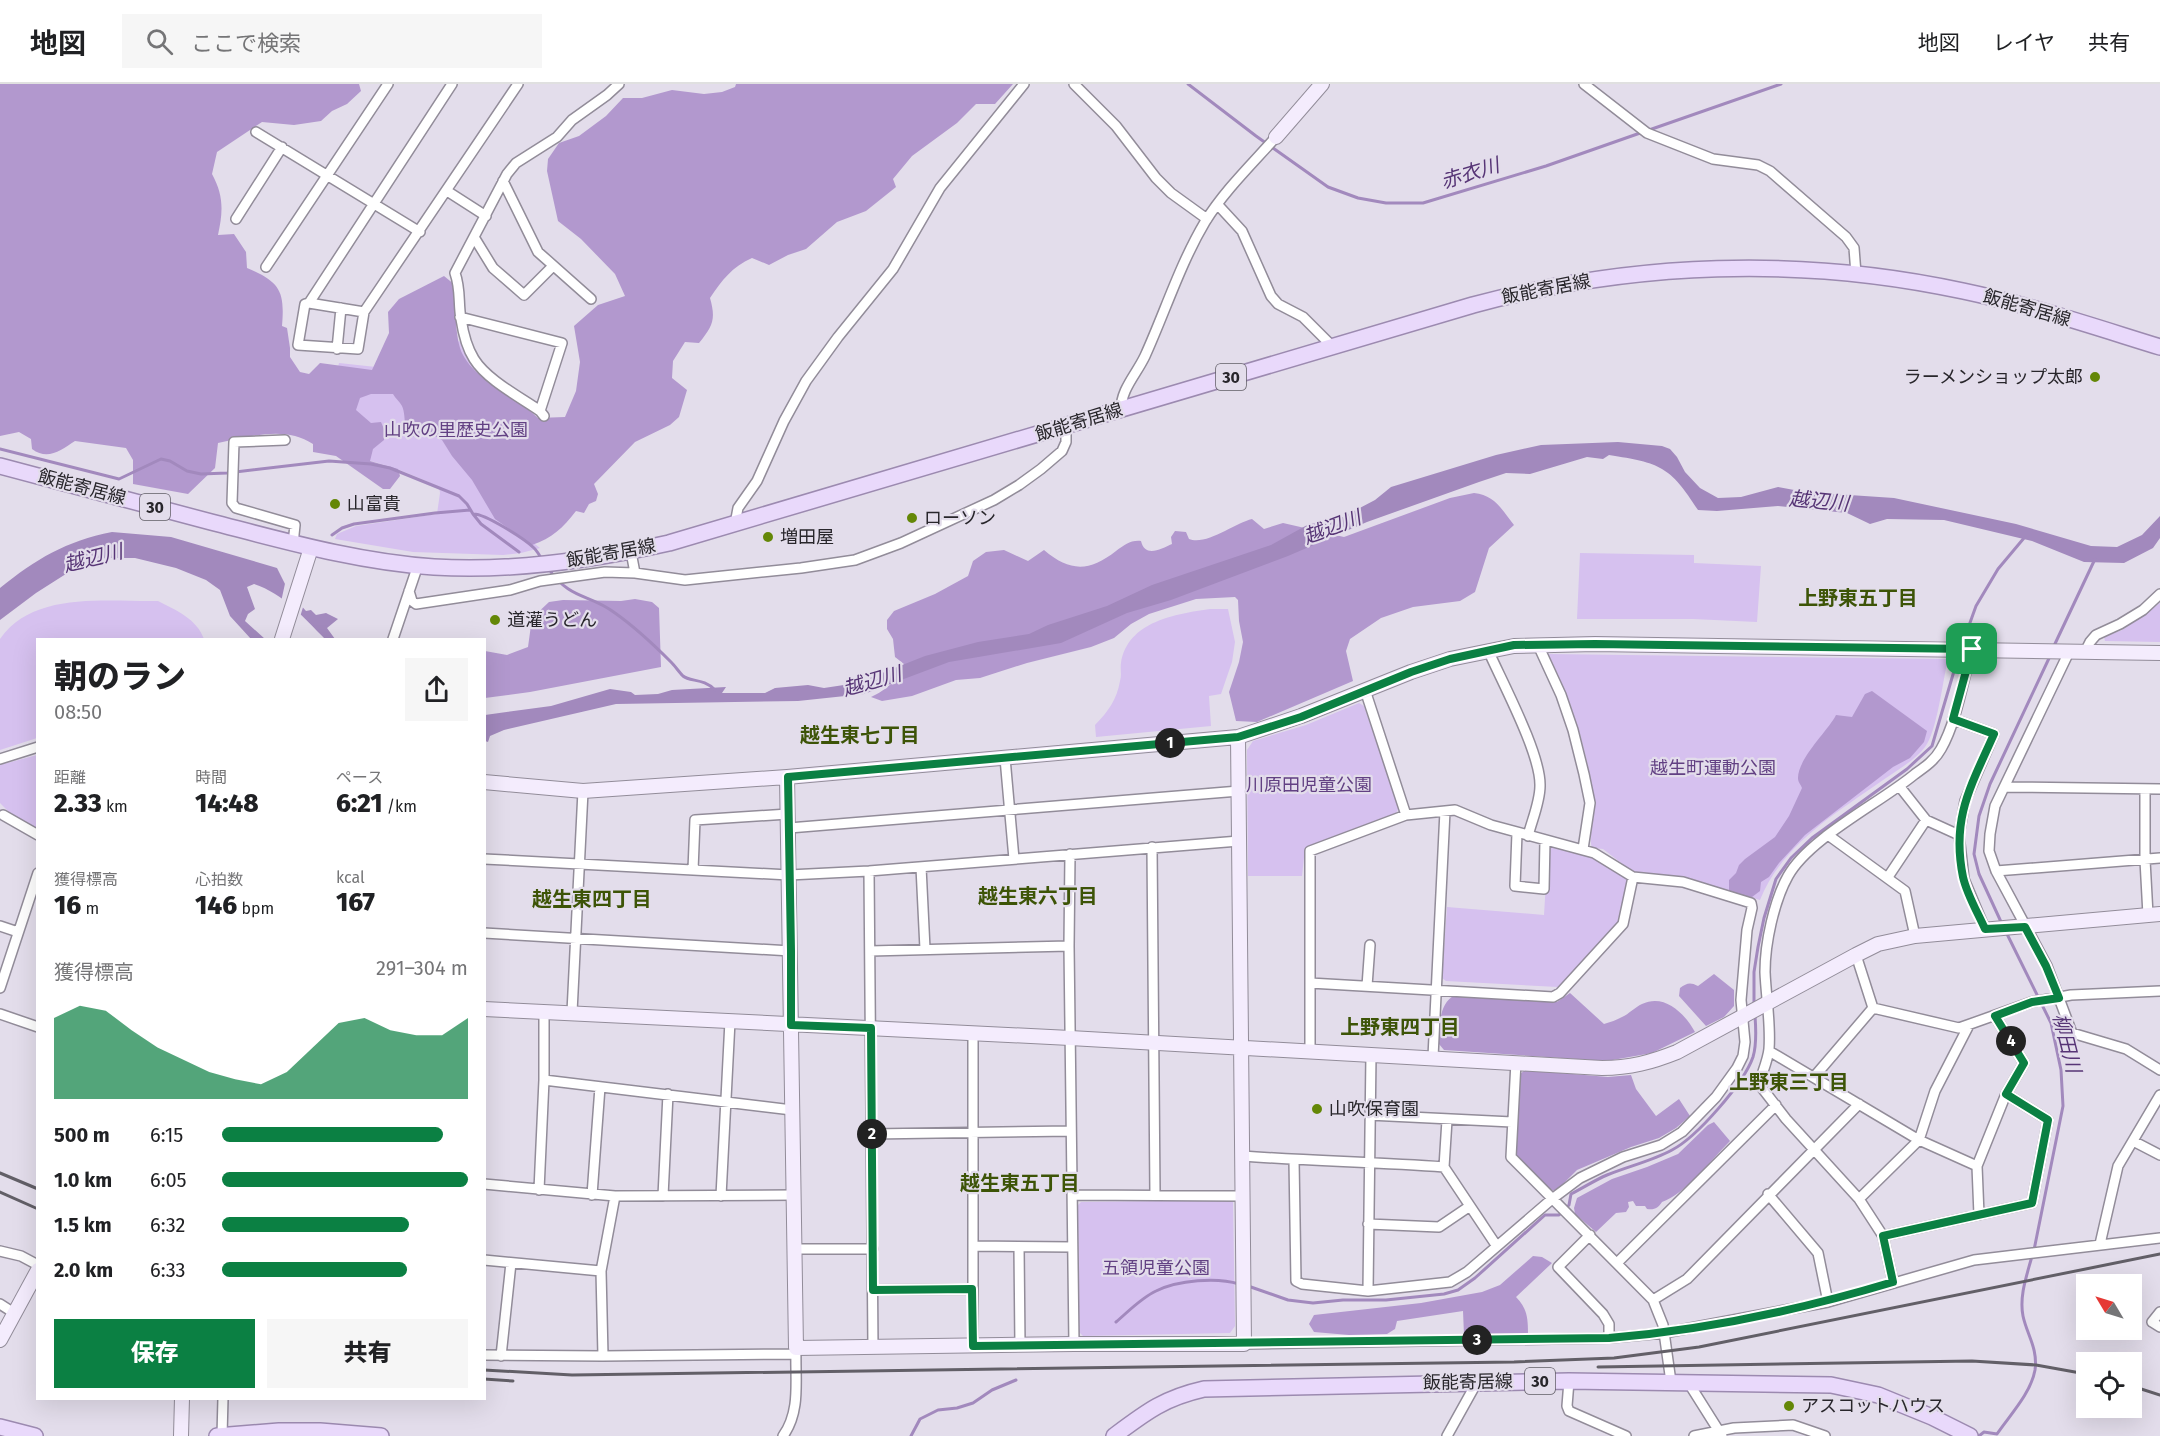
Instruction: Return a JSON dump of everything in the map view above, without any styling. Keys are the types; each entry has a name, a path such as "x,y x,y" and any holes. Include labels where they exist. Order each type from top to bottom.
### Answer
{"main road":[{"name":"飯能寄居線","path":"0,467 310,548 418,566 503,566 631,552 735,524 1497,299 1616,276 1677,270 1740,268 1798,269 1913,281 1994,298 2158,346"},
{"name":"飯能寄居線","path":"1114,1436 1161,1402 1179,1394 1204,1389 1569,1381 1831,1385 1878,1395 1932,1417 1970,1436"},
{"path":"0,1427 35,1436"},
{"path":"217,1436 279,1431 320,1431 381,1436"}],"street":[{"path":"266,267 388,84"},
{"path":"452,84 309,303 305,304 298,345 358,349 364,312 518,84"},
{"path":"604,84 616,87"},
{"path":"735,524 738,508 757,481 784,421 806,381 838,337 878,291 940,188 1024,84"},
{"path":"1074,84 1116,126 1156,178 1171,193 1207,219"},
{"path":"1121,410 1122,395 1144,358 1164,308 1207,219 1322,84"},
{"path":"1584,84 1647,133 1713,159 1758,165 1770,171 1850,242 1854,248 1856,274"},
{"path":"460,317 562,343 542,413 490,376 474,360 460,317 460,287 455,273 503,181 516,163 557,137 572,120 616,87"},
{"path":"256,132 420,232"},
{"path":"236,219 282,147"},
{"path":"503,181 538,252 591,299"},
{"path":"447,191 486,216"},
{"path":"1218,205 1242,231 1271,296 1278,304 1303,317 1332,347"},
{"path":"474,237 493,268 525,295 553,266"},
{"path":"309,303 364,312"},
{"path":"337,348 341,308"},
{"path":"409,591 412,601 417,604 510,590 551,579 605,572 635,573 685,580 855,560 901,543 994,501 1041,469 1062,451 1066,441 1066,427"},
{"path":"285,440 234,442 231,503 236,508 295,525 293,544"},
{"path":"282,638 310,548"},
{"path":"631,552 635,573"},
{"path":"394,635 418,566"},
{"path":"2085,652 2096,635 2128,620 2160,594"},
{"path":"486,782 583,791 788,777 1238,737 1301,717 1365,690 1450,659 1514,645 2160,653"},
{"path":"1538,645 1561,694 1584,774 1590,803 1583,849"},
{"path":"1294,1160 1296,1281 1302,1284 1368,1291 1450,1282 1467,1272 1496,1245 1555,1202 1580,1178 1623,1157 1661,1146 1682,1132 1716,1097 1743,1056 1765,970 1770,932 1779,895 1792,869 1828,835 1900,787 1941,749 1953,719 1970,649"},
{"path":"1488,650 1531,747 1539,772 1540,787 1528,836"},
{"path":"2067,652 1995,806 1989,851 2021,927 2046,966 2072,1033 2126,1049 2160,1070"},
{"path":"1365,690 1406,815"},
{"path":"1953,719 1994,734 1965,801 1959,835 1964,879 1990,929"},
{"path":"1238,737 1244,1344"},
{"path":"0,759 36,748"},
{"path":"1005,758 1014,859"},
{"path":"783,1436 794,1414 796,1351 788,777"},
{"path":"2004,786 2160,789"},
{"path":"1900,787 1926,820 1959,835"},
{"path":"486,1010 572,1012 1625,1068 1649,1064 1677,1052 1878,944 1915,936 2154,915 2145,860 2145,789"},
{"path":"572,1012 583,791"},
{"path":"693,870 695,820 789,821 1010,810 1239,791"},
{"path":"1310,1052 1310,852 1406,815 1455,810 1491,825 1594,853 1634,877 1683,882 1751,903 1741,1000 1755,1009 1769,1051 1759,1084 1813,1149 1859,1199 1883,1236 1893,1282"},
{"path":"1433,1057 1445,811"},
{"path":"1,814 36,834"},
{"path":"1888,877 1926,820"},
{"path":"1517,833 1515,886 1544,889 1545,840"},
{"path":"1828,835 1905,891 1915,936"},
{"path":"486,860 789,875 921,867 1239,840"},
{"path":"1152,847 1155,1194"},
{"path":"1070,854 1074,1344"},
{"path":"1996,871 2160,858"},
{"path":"921,867 925,949"},
{"path":"869,871 873,1348"},
{"path":"1310,983 1553,997 1560,993 1623,924 1634,877"},
{"path":"0,988 36,879"},
{"path":"0,926 18,932"},
{"path":"486,933 791,951"},
{"path":"1367,986 1370,945"},
{"path":"870,951 1069,946"},
{"path":"1856,955 1873,1008"},
{"path":"1873,1008 1959,1028 1968,1027 2032,1002 2071,995 2160,991"},
{"path":"1814,1077 1873,1008"},
{"path":"539,1190 544,1080 544,1013"},
{"path":"0,1014 36,1026"},
{"path":"1979,1215 1977,1166 2006,1094 2024,1063 1995,1016"},
{"path":"721,1196 730,1021"},
{"path":"1859,1199 1919,1140 1935,1090 1968,1027"},
{"path":"973,1033 973,1346"},
{"path":"1769,1051 1919,1140 1977,1166"},
{"path":"1368,1291 1371,1054"},
{"path":"1516,1062 1511,1157 1653,1300 1664,1333 1671,1382"},
{"path":"544,1080 792,1110"},
{"path":"592,1194 600,1087"},
{"path":"1883,1236 2032,1203 2048,1120 2006,1094"},
{"path":"663,1196 668,1095"},
{"path":"2100,1244 2118,1166 2160,1095"},
{"path":"1653,1300 1687,1279 1725,1243 1768,1194 1859,1104"},
{"path":"1617,1263 1776,1105"},
{"path":"1369,1115 1512,1122"},
{"path":"1447,1120 1444,1167 1496,1245"},
{"path":"872,1134 1071,1131"},
{"path":"2133,1141 2160,1155"},
{"path":"1243,1156 1444,1167"},
{"path":"486,1184 615,1197 794,1195"},
{"path":"1768,1194 1818,1253 1828,1302"},
{"path":"1072,1195 1243,1196"},
{"path":"603,1356 601,1271 615,1197"},
{"path":"1368,1224 1438,1227 1470,1206"},
{"path":"1590,1235 1558,1267 1603,1314 1609,1324 1609,1338"},
{"path":"486,1355 603,1356 1074,1344 1244,1344 1609,1338 1664,1333 1828,1302 1974,1260 2160,1238"},
{"path":"973,1246 1072,1247"},
{"path":"1020,1247 1020,1346"},
{"path":"794,1249 873,1249"},
{"path":"0,1251 15,1254 36,1264"},
{"path":"486,1260 601,1271"},
{"path":"501,1356 511,1263"},
{"path":"0,1340 36,1275"},
{"path":"873,1290 972,1289"},
{"path":"0,1304 14,1313"},
{"path":"2160,1312 2152,1322 2160,1327"},
{"path":"1569,1381 1567,1406 1569,1411 1626,1436"},
{"path":"1447,1436 1477,1382"},
{"path":"1688,1382 1721,1434"},
{"path":"181,1436 182,1400"},
{"path":"222,1436 223,1400"},
{"path":"1694,1436 1721,1434 1756,1425 1793,1425 1826,1436"}],"green space":[{"path":"0,84 359,84 361,91 347,104 332,111 321,121 294,125 262,122 217,152 212,174 219,190 221,204 218,235 234,234 246,252 247,268 267,278 278,289 282,304 282,326 287,328 290,357 300,372 309,374 320,363 372,370 389,333 388,312 399,299 444,276 455,285 458,340 467,362 485,379 538,418 565,417 576,391 580,362 574,326 598,305 625,296 615,274 581,239 558,221 547,171 548,159 559,143 579,136 606,116 623,98 642,98 672,90 704,94 722,92 735,87 736,84 1013,84 995,104 976,104 957,123 912,156 893,179 896,187 866,211 837,222 806,249 769,265 752,258 728,275 710,298 713,317 707,332 699,343 685,342 673,361 672,378 687,390 679,417 670,425 635,442 594,484 598,494 596,501 589,504 584,513 576,511 557,532 532,545 495,519 472,480 442,440 426,431 411,437 408,435 402,406 393,394 371,394 360,398 356,410 371,423 381,422 384,429 384,440 373,449 370,461 398,469 400,476 390,489 383,489 336,456 313,452 313,444 291,435 266,434 218,443 215,468 188,494 133,484 133,460 126,448 75,441 54,453 44,454 32,449 31,439 19,432 0,436"},
{"name":"山吹の里歴史公園","path":"461,341 474,367 501,393 518,531 540,548 503,555 413,552 335,539 337,534 356,526 437,514 440,493 439,487 414,476 336,452 323,429 339,363 376,367 422,349"},
{"path":"1474,493 1493,500 1514,525 1489,548 1475,592 1460,601 1413,607 1381,618 1350,639 1346,651 1353,681 1257,722 1236,721 1229,692 1243,642 1238,600 1235,597 1196,599 1149,614 1131,624 1114,638 1091,647 1027,663 980,678 956,680 912,696 882,701 871,697 891,684 904,664 895,657 893,639 887,629 887,620 894,611 935,594 968,576 973,561 986,552 1004,550 1028,561 1044,550 1062,562 1080,567 1097,563 1131,542 1141,541 1146,549 1154,551 1172,544 1171,537 1175,531 1186,532 1189,539 1204,539 1252,519 1264,529 1283,523 1344,537 1450,498"},
{"path":"1580,553 1694,555 1694,563 1761,566 1757,622 1693,619 1577,619"},
{"path":"635,599 652,602 659,608 661,667 530,692 486,698 486,651 507,655 528,647 532,618 549,602 563,600 621,601"},
{"path":"158,601 191,621 204,638 36,638 36,738 0,750 0,639 14,624 31,613 72,602"},
{"path":"2160,603 2160,642 2105,641 2104,637 2122,630"},
{"path":"1210,609 1228,609 1235,642 1232,662 1221,694 1209,696 1211,726 1096,737 1095,725 1108,710 1119,688 1121,663 1125,649 1133,638 1155,622"},
{"name":"越生町運動公園","path":"1548,654 1948,659 1933,730 1925,747 1912,760 1831,817 1797,845 1770,880 1760,900 1689,879 1633,872 1603,849 1592,848 1594,806 1584,747 1565,690"},
{"path":"1872,691 1927,731 1924,742 1910,758 1893,767 1805,835 1769,877 1761,882 1760,891 1752,897 1737,895 1729,891 1729,880 1736,873 1739,865 1775,837 1789,816 1802,788 1798,780 1799,771 1814,745 1836,715 1852,717 1865,694"},
{"name":"川原田児童公園","path":"1359,703 1364,706 1399,808 1396,813 1305,848 1302,876 1248,876 1247,750 1253,741 1306,725"},
{"path":"36,755 36,830 11,814 0,803 0,765"},
{"path":"1554,847 1595,858 1625,878 1628,882 1620,920 1617,924 1558,987 1446,981 1442,978 1447,907 1544,915 1548,849"},
{"path":"1714,974 1734,990 1734,1006 1724,1017 1706,1026 1679,996 1680,988 1689,984 1698,986"},
{"path":"1570,993 1604,1024 1625,1016 1642,1004 1659,1001 1680,1012 1695,1032 1652,1053 1607,1061 1444,1050 1439,1044 1443,1010 1449,999 1455,995 1557,1002"},
{"path":"1525,1070 1608,1077 1631,1075 1636,1089 1656,1116 1679,1099 1690,1116 1659,1138 1577,1170 1556,1191 1549,1189 1518,1160 1515,1153 1519,1075"},
{"path":"1714,1122 1730,1141 1689,1184 1658,1207 1647,1209 1645,1206 1636,1206 1633,1201 1628,1202 1629,1207 1626,1212 1616,1213 1596,1232 1575,1214 1577,1198 1612,1179 1678,1154"},
{"name":"五領児童公園","path":"1230,1200 1233,1202 1235,1326 1230,1333 1083,1336 1079,1332 1078,1205 1081,1202"},
{"path":"1533,1256 1542,1257 1552,1263 1516,1297 1523,1305 1526,1314 1528,1333 1489,1337 1464,1335 1463,1311 1397,1321 1395,1329 1387,1334 1349,1335 1314,1332 1309,1324 1314,1315 1421,1303 1482,1292 1500,1285"}],"water":[{"name":"越辺川","path":"1618,442 1662,446 1670,449 1685,472 1700,488 1718,498 1741,497 1778,487 1805,492 1894,498 2016,524 2091,546 2117,547 2142,535 2160,516 2160,538 2153,548 2124,563 2084,562 2032,541 1944,520 1887,519 1870,524 1847,513 1778,506 1717,511 1698,510 1671,475 1652,464 1609,455 1603,459 1587,457 1530,474 1506,473 1479,482 1367,522 1288,556 1171,600 1127,613 1061,643 949,662 864,694 798,701 616,704 504,730 490,736 488,742 486,741 486,715 551,706 610,689 631,692 635,695 726,687 722,693 765,693 775,688 808,685 824,688 857,683 925,656 978,642 1029,634 1048,625 1107,606 1152,585 1271,545 1309,524 1333,522 1375,500 1391,487 1496,455 1541,445"},
{"name":"越辺川","path":"112,532 171,537 277,568 289,592 306,611 311,610 316,615 326,613 338,619 327,628 334,638 324,638 284,600 254,584 247,587 255,609 248,614 245,621 264,638 250,638 230,616 220,590 206,580 176,568 135,558 106,558 80,565 36,593 0,620 0,588 52,552"}],"pier":[{"path":"286,579 304,604 300,617 281,602"}],"waterway":[{"name":"赤衣川","path":"1188,84 1328,187 1358,198 1386,203 1423,203 1546,166 1643,132"},
{"name":"赤衣川","path":"1649,130 1781,84"},
{"path":"0,449 119,479 161,459 170,461 187,471 201,474 329,461 371,464 390,468 459,496 473,514 495,522 514,533 534,548 542,560"},
{"path":"332,535 354,524 470,510"},
{"path":"473,514 481,524 519,552"},
{"path":"1962,645 1976,606 1998,569 2024,538"},
{"name":"柳田川","path":"2053,648 2095,559"},
{"path":"548,568 564,586 605,607 630,624 683,676 702,682 715,690"},
{"path":"1754,1006 1754,972 1758,947 1776,879 1791,858 1812,838 1907,769 1932,746 1959,654"},
{"name":"柳田川","path":"2002,924 1979,874 1974,854 1979,816 1990,784 2051,654"},
{"name":"柳田川","path":"2006,932 2051,1023 2061,1070 2063,1106 2034,1250"},
{"path":"1248,1286 1288,1300 1313,1303 1386,1300 1444,1294 1458,1290 1475,1278 1545,1215 1559,1215 1569,1205 1571,1194 1607,1175 1664,1154 1694,1134 1730,1094 1748,1068 1755,1047 1755,1016"},
{"name":"柳田川","path":"1979,1436 1984,1432 1997,1434 2025,1395 2033,1379 2035,1355 2022,1308 2024,1286 2032,1256"},
{"path":"1116,1322 1145,1297 1165,1287 1209,1280 1239,1284"},
{"path":"911,1436 920,1419 938,1410 973,1403 992,1390 1016,1380"}],"railway":[{"path":"0,1173 36,1188"},
{"path":"0,1192 36,1208"},
{"path":"486,1370 572,1375 1514,1362 1614,1358 1699,1347 2160,1254"},
{"path":"1598,1367 1972,1361 2036,1365 2076,1372"},
{"path":"486,1379 513,1381"},
{"path":"2142,1389 2160,1395"}],"place":[{"name":"ラーメンショップ太郎","path":"2095,377"},
{"name":"山富貴","path":"335,504"},
{"name":"ローソン","path":"912,518"},
{"name":"増田屋","path":"768,537"},
{"name":"道灌うどん","path":"495,620"},
{"name":"山吹保育園","path":"1317,1109"},
{"name":"アスコットハウス","path":"1789,1406"}],"district":[{"name":"上野東五丁目","path":"1858,598"},
{"name":"越生東七丁目","path":"860,735"},
{"name":"越生東六丁目","path":"1038,896"},
{"name":"越生東四丁目","path":"592,899"},
{"name":"上野東四丁目","path":"1400,1027"},
{"name":"上野東三丁目","path":"1789,1082"},
{"name":"越生東五丁目","path":"1020,1183"}],"route":[{"path":"1514,645 1972,649 1953,719 1994,734 1965,801 1959,835 1964,879 1985,929 2025,927 2046,966 2059,998 2032,1002 1995,1016 2024,1063 2006,1094 2048,1120 2032,1203 1883,1236 1893,1282 1828,1302 1744,1319 1664,1333 1609,1338 973,1346 972,1289 873,1290 871,1028 791,1025 788,777 1238,737 1301,717 1411,672 1450,659 1514,645"}]}
